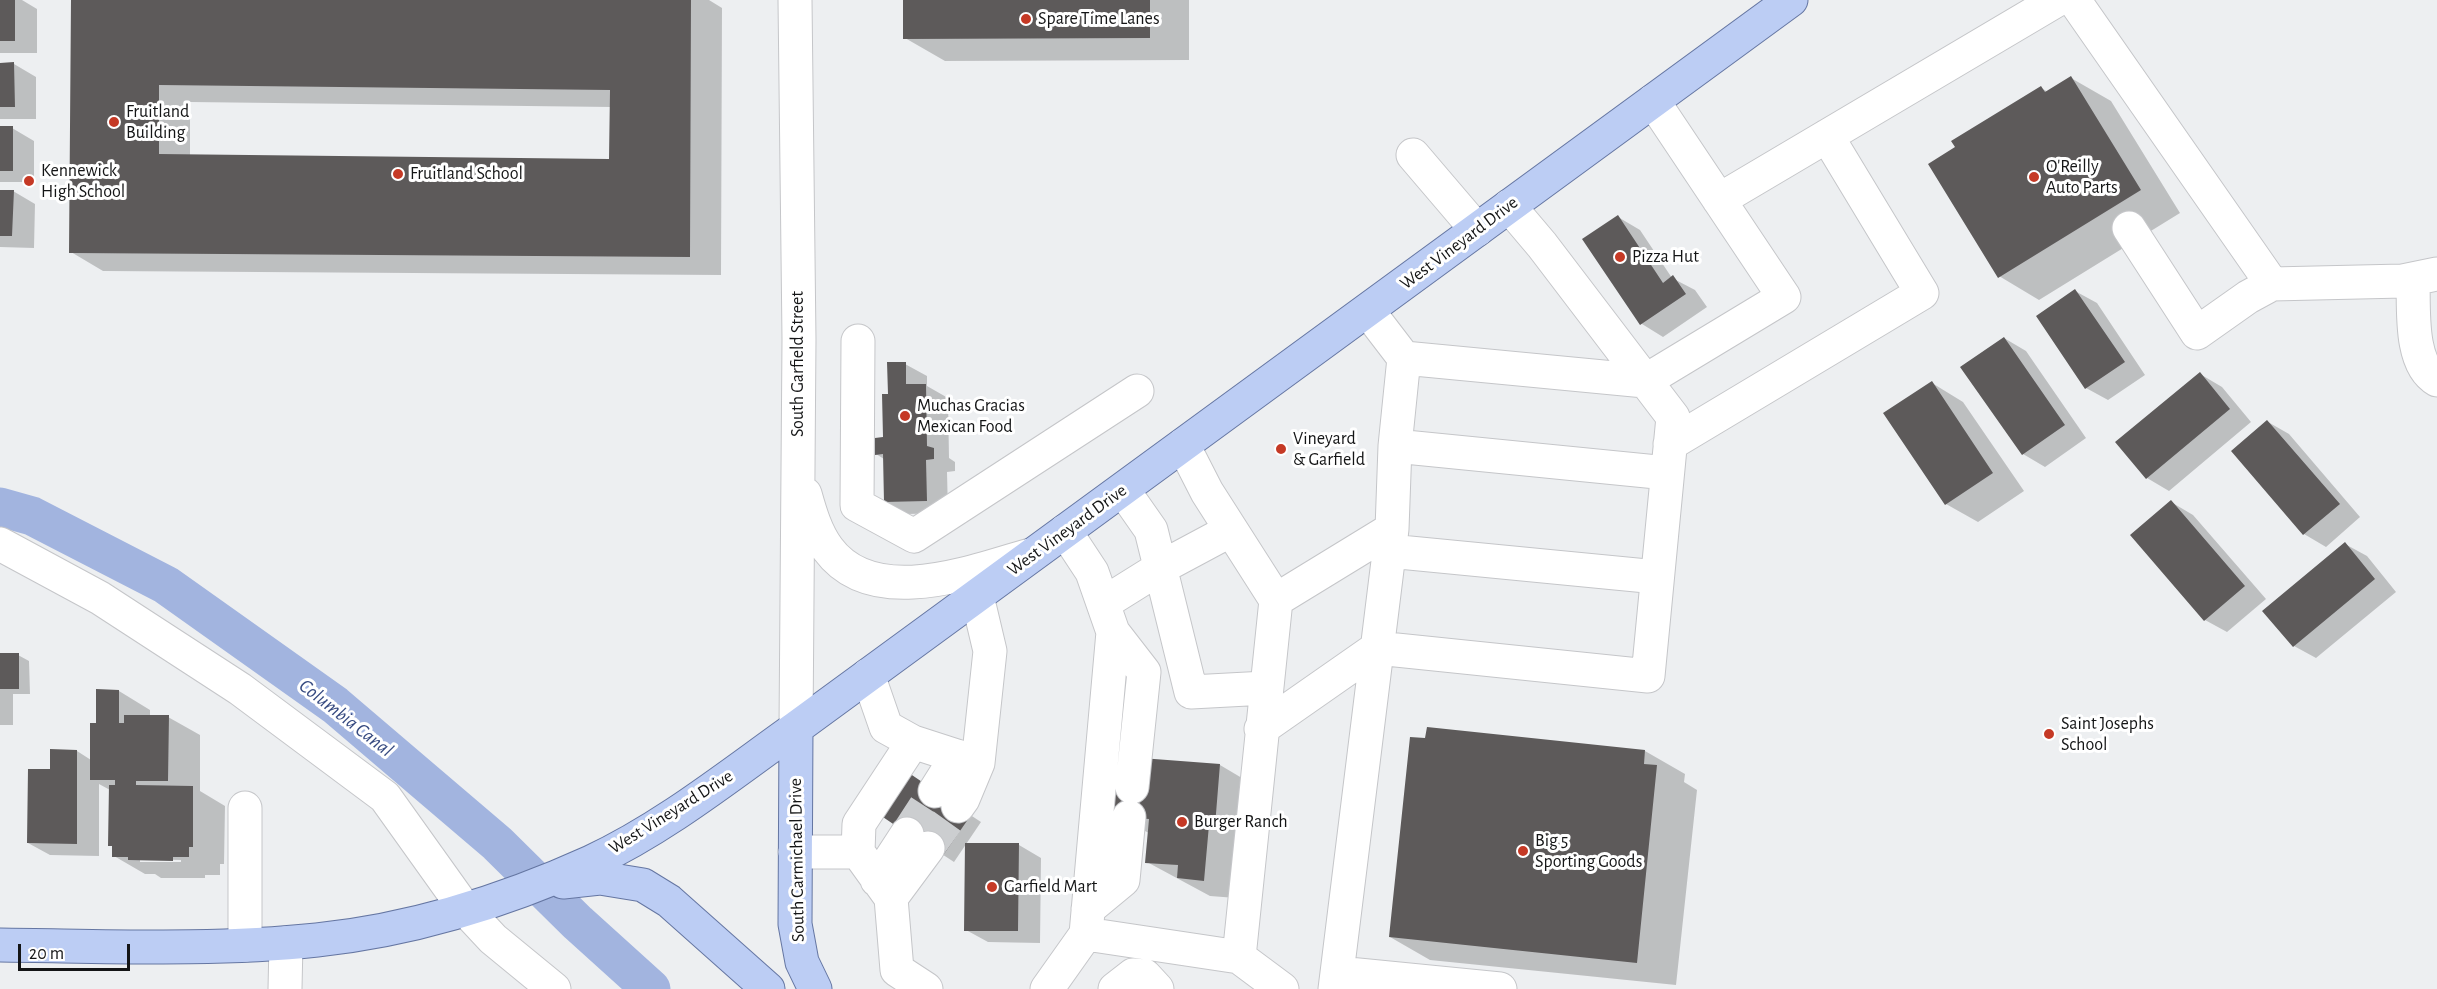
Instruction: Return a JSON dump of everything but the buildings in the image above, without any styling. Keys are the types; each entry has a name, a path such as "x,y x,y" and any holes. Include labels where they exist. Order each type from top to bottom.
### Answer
{"main road":[{"name":"West Vineyard Drive","path":"567,876 677,812 796,728 1791,0"},
{"name":"South Carmichael Drive","path":"796,728 797,942 802,962 814,989"},
{"path":"0,945 245,945 329,939 395,927 465,909 567,876 621,880 643,885 656,891 768,989"}],"street":[{"name":"South Garfield Street","path":"795,0 799,339 796,728"},
{"path":"1719,200 2057,0"},
{"path":"2074,0 2272,284"},
{"path":"1404,358 1645,381 1784,297 1653,101"},
{"path":"1395,446 1669,459 1922,292 1827,136"},
{"path":"1413,155 1477,230"},
{"path":"1261,729 1377,648 1648,676 1673,417 1542,245 1509,206"},
{"path":"2129,228 2198,333 2248,297 2272,284 2425,277 2415,335 2418,352 2425,368 2437,380"},
{"path":"1368,311 1404,358 1395,446 1390,540 1337,981 1500,989"},
{"path":"858,341 857,505 914,536 1137,391"},
{"path":"1183,446 1207,492 1276,600 1239,957"},
{"path":"798,466 818,531 828,549 849,569 862,575 895,582 935,580 1034,554"},
{"path":"1123,490 1151,530 1191,692 1266,688"},
{"path":"1087,922 1109,617 1160,568 1231,530"},
{"path":"1047,989 1087,922 1123,880 1144,672 1109,617 1092,572 1065,531"},
{"path":"1276,600 1390,540 1657,577"},
{"path":"0,544 99,598 240,689 385,797 465,909 493,939 554,989"},
{"path":"946,798 963,799 967,760 990,651 977,596"},
{"path":"868,675 886,727 913,742 967,760"},
{"path":"913,742 859,824 858,852 884,889 890,980 926,989"},
{"path":"245,808 245,945"},
{"path":"884,889 917,841"},
{"path":"795,852 858,852"},
{"path":"1087,922 1239,957 1282,989"},
{"path":"285,989 286,943"},
{"path":"1115,989 1133,975 1145,976 1157,989"}],"waterway":[{"name":"Columbia Canal","path":"0,507 32,516 166,585 335,705 498,844 578,923 651,989"}],"tunnel":[{"path":"907,834 935,791"},
{"path":"928,848 958,806"}],"place":[{"name":"Spare Time Lanes","path":"1026,19"},
{"name":"Fruitland Building","path":"114,122"},
{"name":"Fruitland School","path":"398,174"},
{"name":"O'Reilly Auto Parts","path":"2034,177"},
{"name":"Kennewick High School","path":"29,181"},
{"name":"Pizza Hut","path":"1620,257"},
{"name":"Muchas Gracias Mexican Food","path":"905,416"},
{"name":"Vineyard & Garfield","path":"1281,449"},
{"name":"Saint Josephs School","path":"2049,734"},
{"name":"Burger Ranch","path":"1182,822"},
{"name":"Big 5 Sporting Goods","path":"1523,851"},
{"name":"Garfield Mart","path":"992,887"}]}
